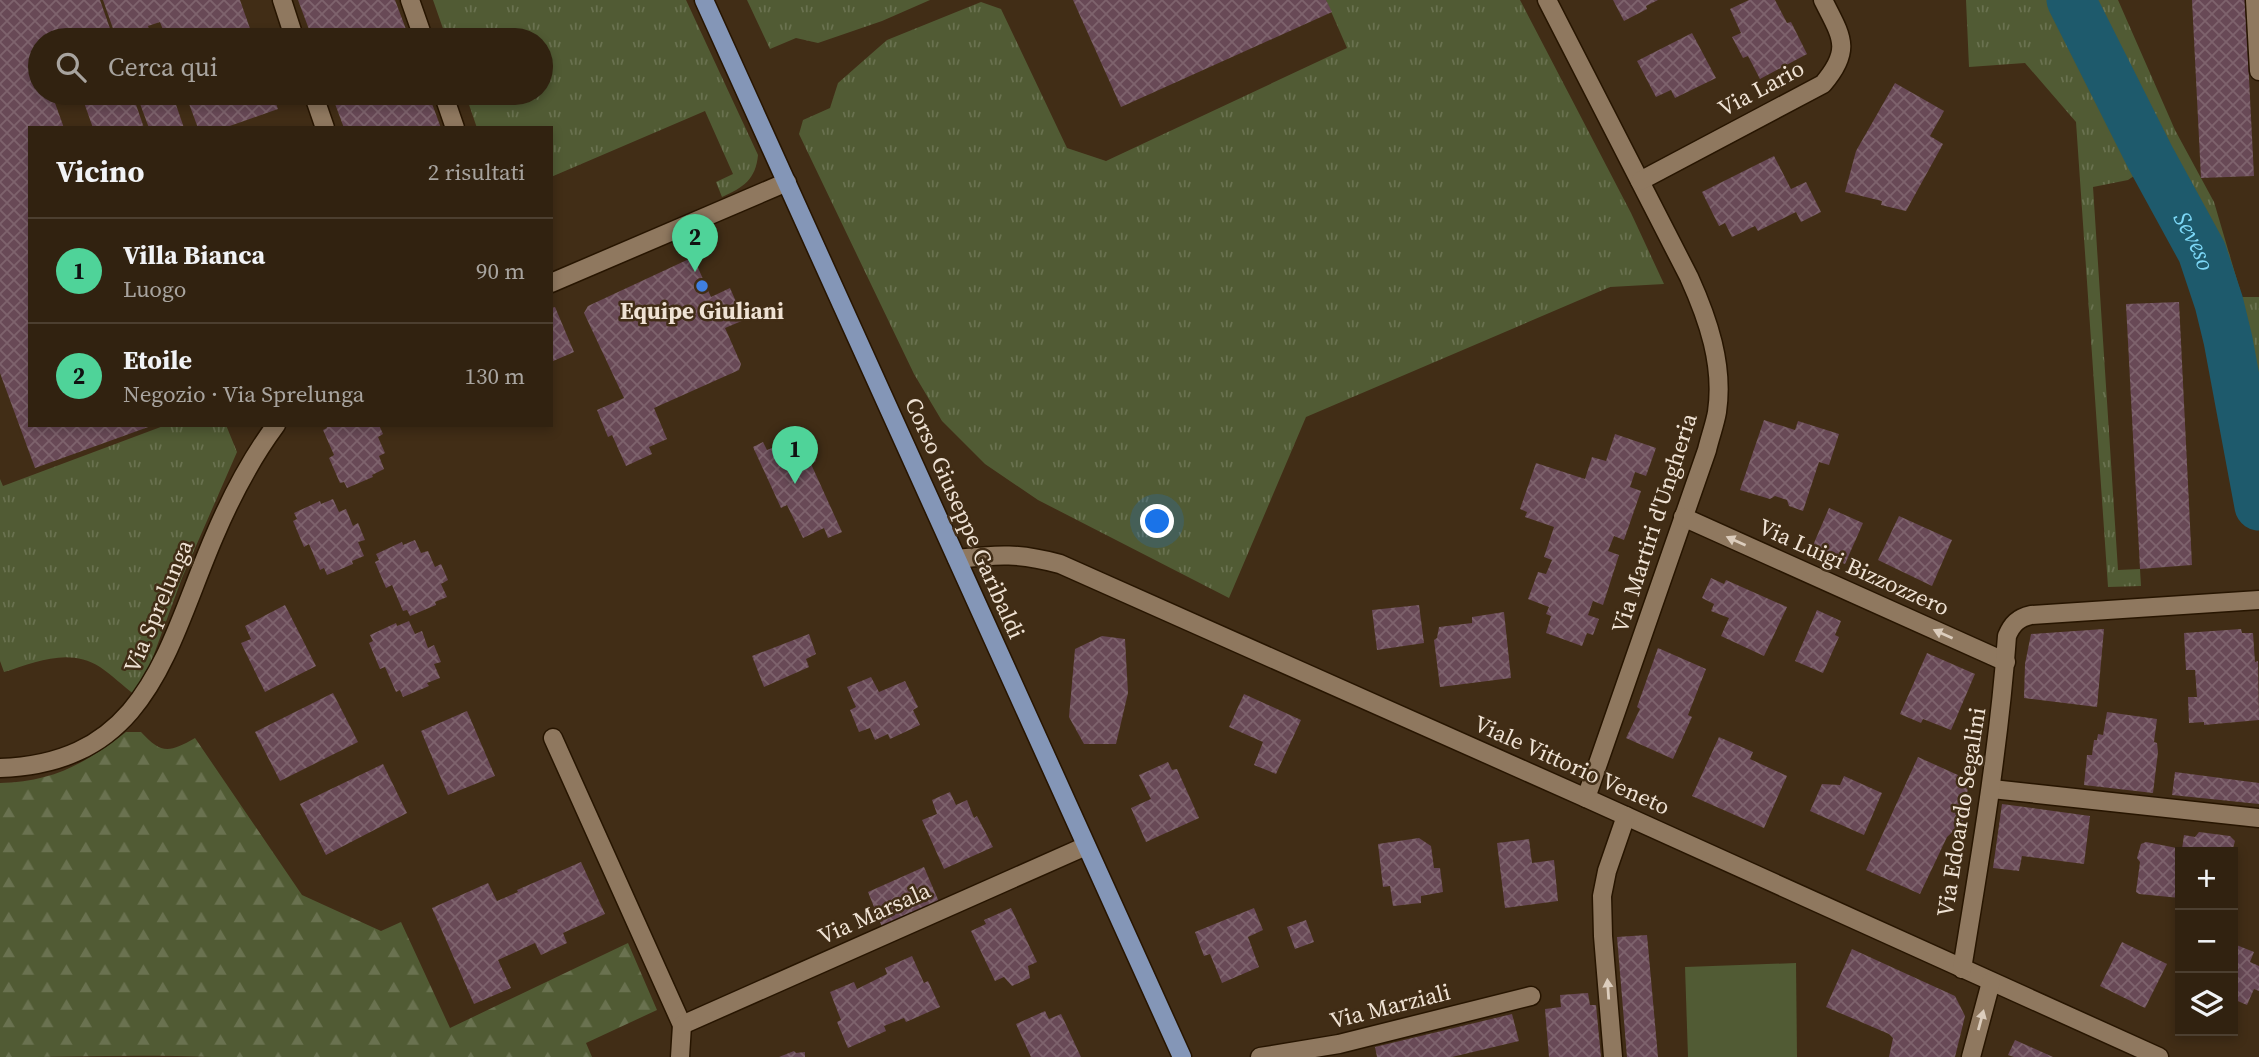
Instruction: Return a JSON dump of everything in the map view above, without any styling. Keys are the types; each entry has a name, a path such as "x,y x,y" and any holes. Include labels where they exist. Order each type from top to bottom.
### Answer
{"main road":[{"name":"Corso Giuseppe Garibaldi","path":"704,0 1182,1057"}],"street":[{"path":"282,0 291,28"},
{"path":"410,0 420,28"},
{"name":"Via Martiri d'Ungheria","path":"1547,0 1704,310 1716,355 1718,377 1717,412 1586,798"},
{"name":"Via Lario","path":"1640,181 1823,83 1835,69 1842,53 1841,37 1823,0"},
{"path":"2255,0 2259,71"},
{"path":"317,105 324,126"},
{"path":"447,105 454,126"},
{"path":"553,282 787,182"},
{"name":"Via Sprelunga","path":"0,768 38,764 70,755 99,741 128,714 148,690 171,643 235,491 275,427"},
{"name":"Via Luigi Bizzozzero","path":"1683,517 2006,662"},
{"name":"Viale Vittorio Veneto","path":"957,559 998,554 1018,555 1060,564 2159,1057"},
{"name":"Via Edoardo Segalini","path":"1962,969 1992,789 2010,627 2024,617 2255,601"},
{"path":"552,738 682,1025 680,1057"},
{"path":"1992,789 2259,818"},
{"path":"1613,1057 1602,895 1613,850 1626,816"},
{"name":"Via Marsala","path":"682,1025 1086,846"},
{"path":"1971,1057 1991,982"},
{"name":"Via Marziali","path":"1260,1057 1345,1051 1531,996"}],"green space":[{"path":"433,0 686,0 758,155 754,170 747,182 722,197 716,182 733,174 705,111 553,176 553,126 476,126 469,105 553,105 553,28 443,28"},
{"path":"747,0 930,0 882,21 818,43 796,38 770,49"},
{"path":"1326,0 1520,0 1631,213 1664,284 1610,287 1306,417 1229,598 1038,500 985,464 942,421 914,374 799,134 803,120 830,108 838,83 887,40 981,2 1001,9 1067,148 1106,161 1347,48"},
{"path":"1966,0 2048,0 2070,36 2140,172 2128,180 2093,187 2118,570 2140,569 2141,586 2108,587 2076,122 2025,63 1969,67"},
{"path":"2092,0 2118,0 2175,130 2214,202 2242,297 2259,297 2259,402 2226,264 2212,233 2164,148"},
{"path":"161,427 227,427 237,452 182,578 146,676 135,695 100,667 76,658 52,658 4,672 0,661 0,479 3,486"},
{"path":"126,732 141,732 154,744 166,749 195,738 302,895 381,931 401,922 450,1028 628,943 657,1010 586,1043 592,1057 0,1057 0,783 36,779 68,769 97,753"},
{"path":"1796,963 1797,1057 1688,1057 1685,967"}],"building":[{"path":"0,0 100,0 110,28 28,28 28,105 56,105 63,126 28,126 28,427 148,427 35,468 0,373"},
{"path":"103,0 240,0 250,28 162,28 160,22 148,26 149,28 113,28"},
{"path":"298,0 395,0 406,28 308,28"},
{"path":"1073,0 1326,0 1332,12 1121,107"},
{"path":"1613,0 1658,0 1624,21"},
{"path":"1749,0 1775,0 1787,23 1791,22 1807,54 1760,79 1748,56 1743,58 1732,37 1741,33 1730,9"},
{"path":"2192,0 2245,0 2254,176 2201,178"},
{"path":"1692,33 1716,78 1675,98 1671,90 1656,97 1637,61"},
{"path":"1895,83 1944,111 1930,136 1943,144 1906,211 1881,205 1882,201 1845,192 1856,151"},
{"path":"85,105 136,105 143,126 92,126"},
{"path":"140,105 176,105 183,126 148,126"},
{"path":"189,105 276,105 278,109 230,126 197,126"},
{"path":"335,105 432,105 440,126 343,126"},
{"path":"1774,156 1791,189 1806,182 1821,212 1801,222 1796,212 1758,231 1755,226 1732,237 1725,223 1719,226 1702,192"},
{"path":"689,259 695,261 711,297 730,288 744,320 725,328 741,364 739,370 654,408 667,439 649,447 652,454 626,466 612,435 608,437 597,410 624,398 584,313 588,306"},
{"path":"2179,302 2192,565 2140,569 2126,304"},
{"path":"553,308 574,352 553,361"},
{"path":"1764,420 1795,430 1798,421 1839,434 1829,465 1819,462 1803,511 1789,506 1787,500 1775,496 1770,499 1740,490"},
{"path":"380,427 383,434 378,437 385,453 379,456 384,469 347,488 344,482 340,483 329,458 334,455 323,430"},
{"path":"1615,434 1656,448 1646,476 1635,472 1630,487 1641,491 1624,540 1614,536 1608,551 1619,555 1603,605 1593,601 1588,615 1599,619 1593,635 1587,633 1582,646 1546,633 1551,616 1546,614 1549,607 1528,599 1538,572 1546,574 1552,560 1544,557 1554,527 1525,517 1527,512 1520,509 1536,463 1585,479 1592,457 1606,461"},
{"path":"805,435 816,461 811,464 842,532 828,538 824,528 803,538 787,505 781,508 753,447 763,442 767,450"},
{"path":"333,499 339,512 346,509 353,526 358,523 365,540 358,542 364,556 327,575 324,568 320,570 309,544 304,547 293,521 297,519 294,513 320,501 321,504"},
{"path":"1829,508 1863,523 1845,564 1811,550"},
{"path":"1899,516 1952,540 1932,586 1878,560"},
{"path":"415,540 421,553 428,551 435,567 441,564 448,580 441,584 447,597 410,616 407,610 403,611 392,585 386,588 375,562 379,560 376,554 402,542 403,545"},
{"path":"1711,578 1724,584 1726,580 1787,607 1764,656 1721,636 1729,618 1711,611 1714,604 1702,598"},
{"path":"285,605 316,666 265,692 241,643 251,639 245,626"},
{"path":"1419,605 1424,643 1377,650 1372,610"},
{"path":"1817,610 1841,621 1835,635 1839,637 1823,673 1795,661"},
{"path":"1504,612 1511,678 1440,687 1434,640 1439,627 1472,623 1472,617"},
{"path":"409,621 415,634 422,631 428,648 434,645 441,662 434,664 440,678 403,697 400,690 396,692 385,667 380,669 369,643 373,641 370,635 396,623 397,626"},
{"path":"2104,629 2097,707 2024,698 2025,664 2031,634"},
{"path":"2241,629 2242,633 2253,633 2255,662 2258,661 2259,720 2204,725 2204,722 2189,723 2188,697 2197,697 2195,670 2186,670 2184,633"},
{"path":"809,634 816,654 806,659 809,667 764,687 752,656"},
{"path":"1102,636 1125,639 1128,693 1116,744 1084,744 1069,717 1075,649"},
{"path":"1658,648 1706,669 1688,715 1692,717 1673,759 1626,738 1640,709 1637,707"},
{"path":"1927,653 1975,674 1951,730 1923,719 1921,723 1900,714"},
{"path":"871,677 879,692 905,681 918,707 913,710 920,725 890,739 888,734 875,740 870,728 859,732 850,710 856,707 847,687"},
{"path":"333,693 358,742 280,781 255,732"},
{"path":"1244,694 1301,720 1276,774 1254,765 1263,742 1229,727"},
{"path":"467,711 495,776 448,795 421,731"},
{"path":"2107,712 2157,719 2154,742 2157,743 2158,752 2153,793 2084,785 2087,755 2092,755 2094,740 2097,740 2098,734 2103,735"},
{"path":"1719,737 1753,752 1750,759 1787,776 1764,828 1692,796"},
{"path":"1918,757 1969,780 1963,822 1947,837 1920,894 1866,870"},
{"path":"1168,762 1172,770 1177,769 1199,818 1146,842 1131,808 1151,799 1139,775"},
{"path":"383,764 407,813 326,855 300,804"},
{"path":"2175,772 2259,783 2259,804 2172,795"},
{"path":"1844,776 1882,793 1864,835 1810,811 1822,784 1840,785"},
{"path":"950,792 956,805 967,800 974,818 977,816 993,847 944,869 922,820 937,814 932,800"},
{"path":"2002,804 2090,816 2084,864 2022,856 2019,871 1993,868"},
{"path":"2199,832 2230,836 2235,841 2233,847 2182,847 2184,835 2195,837"},
{"path":"1419,838 1431,846 1434,868 1440,868 1443,892 1421,896 1421,903 1393,906 1390,886 1383,887 1378,844"},
{"path":"1529,839 1532,863 1554,860 1558,901 1505,908 1497,843"},
{"path":"2146,842 2175,848 2175,898 2136,892 2140,862 2137,858 2141,844"},
{"path":"581,862 605,914 563,933 567,943 541,955 535,943 498,960 511,988 474,1004 432,908 488,883 497,901"},
{"path":"924,867 939,902 882,927 868,892"},
{"path":"1011,908 1037,962 1028,966 1030,978 1012,986 1004,977 995,981 971,931 986,924 984,920"},
{"path":"1254,908 1263,930 1248,937 1259,967 1222,983 1210,954 1204,956 1195,932"},
{"path":"1306,920 1314,942 1295,949 1287,927"},
{"path":"1647,935 1658,1057 1627,1057 1617,937"},
{"path":"2122,942 2167,964 2145,1008 2100,986"},
{"path":"2238,946 2254,952 2250,962 2259,966 2259,991 2254,989 2247,1005 2238,1001"},
{"path":"1852,949 1955,996 1965,1016 1955,1057 1889,1057 1893,1038 1889,1034 1826,1007"},
{"path":"912,956 924,983 928,981 940,1007 906,1022 904,1018 884,1026 886,1031 848,1048 837,1022 841,1020 830,992 854,982 857,989 887,974 885,968"},
{"path":"1588,993 1590,1005 1596,1005 1601,1057 1549,1057 1545,1009 1561,1007 1560,995"},
{"path":"1045,1011 1049,1019 1061,1014 1081,1057 1031,1057 1016,1024"},
{"path":"1512,1014 1519,1041 1452,1057 1377,1057 1375,1047"},
{"path":"2015,1040 2053,1057 2008,1055"},
{"path":"794,1051 805,1052 805,1057 779,1057"}],"waterway":[{"name":"Seveso","path":"2071,0 2150,157 2202,252 2228,340 2259,506"}],"place":[{"name":"Etoile","path":"695,272"},
{"name":"Equipe Giuliani","path":"702,286"},
{"name":"Villa Bianca","path":"795,484"}]}
